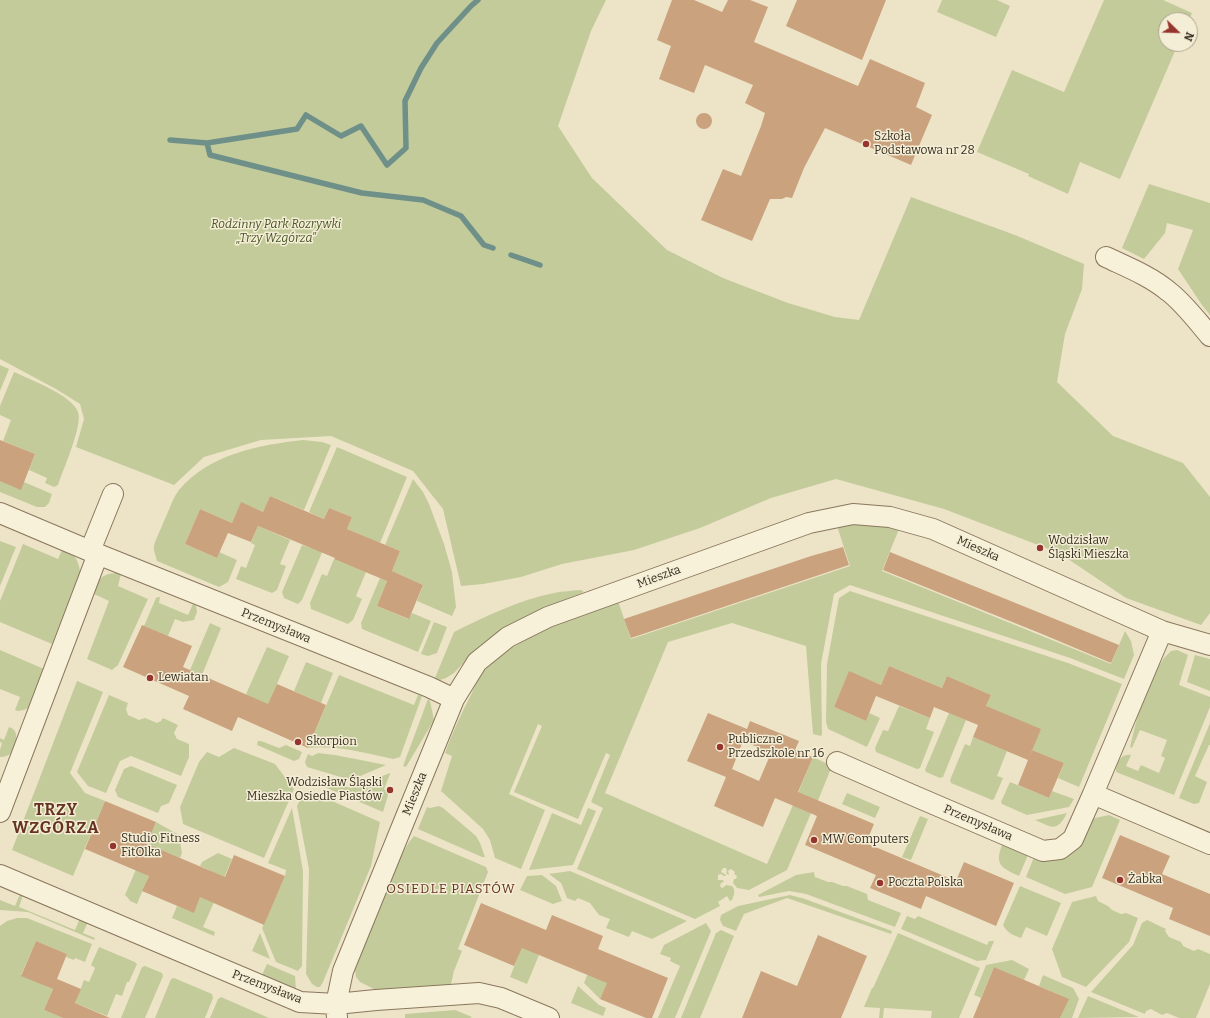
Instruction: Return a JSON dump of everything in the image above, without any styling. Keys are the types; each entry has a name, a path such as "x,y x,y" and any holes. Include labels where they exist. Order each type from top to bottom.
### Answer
{"street":[{"path":"1106,257 1153,280 1169,291 1210,336"},
{"path":"0,812 94,553 113,494"},
{"name":"Przemysława","path":"0,513 94,553 454,699"},
{"name":"Mieszka","path":"337,1011 343,971 454,699 477,662 508,637 548,617 809,523 853,514 890,517 933,529 1162,631 1210,644"},
{"name":"Przemysława","path":"837,762 1043,851 1060,849 1073,839 1162,631"},
{"path":"1093,794 1210,844"},
{"name":"Przemysława","path":"0,875 300,1002 337,1011 376,1000 479,993 501,998 549,1018"}],"green space":[{"name":"Rodzinny Park Rozrywki „Trzy Wzgórza”","path":"0,0 606,0 591,31 558,126 592,178 667,250 723,278 788,303 835,317 859,320 911,197 1015,235 1084,264 1082,289 1065,334 1057,382 1113,436 1183,463 1210,497 1210,613 1201,625 1126,598 1059,553 944,509 836,479 771,498 700,528 634,550 562,564 521,577 483,584 461,586 443,509 413,471 331,436 261,440 204,457 174,485 76,447 84,419 80,404 56,389 0,359"},
{"path":"942,0 997,0 1010,6 996,37 937,12"},
{"path":"1104,0 1163,0 1190,12 1158,12 1158,52 1175,52 1120,179 1080,162 1068,194 1028,176 1029,174 977,152 1012,70 1064,92"},
{"path":"1149,184 1210,203 1210,315 1178,269 1193,230 1167,223 1165,233 1144,259 1122,248"},
{"path":"0,365 9,369 0,391"},
{"path":"14,372 60,394 74,406 78,412 78,427 72,448 58,485 54,487 45,483 47,478 29,470 35,454 3,441 11,420 0,415 0,406"},
{"path":"303,440 322,442 331,445 304,510 270,496 263,512 241,503 232,523 200,509 185,544 217,558 219,552 237,560 228,582 219,587 157,561 154,548 157,537 174,497 191,478 205,468 236,453 269,445"},
{"path":"337,447 407,477 380,543 347,529 352,517 329,508 324,519 309,512"},
{"path":"413,479 423,492 429,504 444,544 452,572 456,607 452,616 417,601 423,585 392,571 400,551 385,545"},
{"path":"0,481 24,482 52,494 49,503 45,507 37,507 0,492"},
{"path":"854,524 899,529 882,571 1111,664 1125,631 1131,641 1134,655 1124,679 1070,658 850,585 834,594 821,664 821,736 813,734 806,646 732,623 668,642 605,793 767,864 793,805 811,813 787,870 749,890 737,888 733,883 737,876 734,874 735,872 731,869 728,871 728,875 726,873 726,868 723,868 721,872 726,876 721,874 718,875 718,880 723,880 724,882 721,883 720,886 722,888 726,885 732,886 734,893 732,900 730,901 727,896 718,902 720,906 695,919 577,869 603,808 591,802 610,755 606,753 578,819 514,792 542,726 538,724 509,794 545,810 521,869 495,858 490,840 483,829 441,791 452,756 445,753 460,716 480,676 491,663 506,651 563,622 618,601 631,639 850,566 837,526"},
{"path":"258,526 290,540 280,564 286,566 277,590 272,593 236,579 241,566 246,568 255,545 251,543"},
{"path":"316,538 326,543 302,600 298,604 284,598 282,592 302,545 311,548"},
{"path":"0,541 16,547 0,586"},
{"path":"23,544 58,559 63,548 73,554 77,560 80,571 52,644 0,622 0,601"},
{"path":"334,559 366,572 356,596 362,599 353,620 348,624 311,609 310,603 322,574 327,576"},
{"path":"116,573 121,574 118,586 148,599 118,665 112,670 87,659 109,601 92,593 103,576"},
{"path":"380,578 387,581 377,606 408,619 412,613 431,621 418,652 362,629 361,623"},
{"path":"581,590 584,592 545,608 470,656 454,673 446,678 440,680 435,678 454,632 490,614 515,604 557,592"},
{"path":"850,591 1068,663 1122,684 1079,787 1058,778 1064,763 1032,750 986,706 991,695 947,676 942,688 889,666 881,685 849,672 834,707 866,721 869,713 880,718 867,747 828,729 826,722 827,664 839,598"},
{"path":"160,597 159,603 188,615 193,604 196,606 197,612 194,620 183,622 175,619 168,636 144,626 156,598"},
{"path":"434,622 447,627 437,653 428,656 421,654"},
{"path":"210,623 221,628 202,675 190,670"},
{"path":"267,647 289,656 267,707 246,698 248,695 246,694"},
{"path":"0,650 44,669 30,707 24,710 15,710 20,697 0,689"},
{"path":"1177,650 1188,655 1179,685 1210,697 1210,707 1174,795 1116,772 1120,759 1124,756 1131,755 1126,766 1138,771 1141,765 1159,773 1165,758 1161,756 1167,740 1140,730 1132,748 1130,747 1139,710 1157,669 1164,658 1171,651"},
{"path":"1195,655 1210,659 1210,691 1187,682"},
{"path":"306,662 333,673 321,703 294,691"},
{"path":"339,675 414,705 418,695 422,696 400,757 393,759 340,749 319,747 308,748"},
{"path":"77,681 103,692 70,773 85,793 105,801 73,876 12,850"},
{"path":"109,695 128,703 126,709 128,715 139,720 145,718 157,723 163,718 178,725 174,733 177,739 189,744 189,757 181,776 131,756 120,761 106,793 88,786 77,772"},
{"path":"428,699 430,701 434,720 406,767 403,766"},
{"path":"899,706 930,718 926,729 934,732 920,768 917,769 876,752 875,748 883,730 888,731"},
{"path":"949,713 966,720 943,777 940,778 926,772 925,770"},
{"path":"1210,723 1210,745 1195,776 1207,782 1199,803 1194,804 1179,798"},
{"path":"9,727 15,732 15,746 13,751 9,754 0,757 2,743 0,742 0,738 4,740"},
{"path":"973,737 1007,751 997,776 1003,778 994,799 992,800 951,783 950,780 965,744 970,746"},
{"path":"258,741 279,748 286,745 302,752 299,759 294,761 257,745"},
{"path":"234,748 275,764 294,789 264,858 183,824 180,807 199,762 207,752 219,757"},
{"path":"318,753 386,765 351,780 307,767 305,762 308,754 312,756"},
{"path":"813,757 832,766 817,803 796,798"},
{"path":"131,766 177,785 169,803 161,806 158,813 118,797 115,790 124,769"},
{"path":"390,773 384,789 389,792 383,812 313,782 315,778 351,788"},
{"path":"1010,782 1049,798 1052,791 1074,799 1069,807 1027,815 1002,804 1001,802"},
{"path":"309,791 380,822 371,866 320,987 312,984 306,974 309,869 297,806 303,793"},
{"path":"847,793 880,807 875,818 842,804"},
{"path":"439,806 476,836 485,857 418,829 427,807 430,808"},
{"path":"292,808 303,871 302,966 298,971 276,962 262,928 285,876 286,870 268,863"},
{"path":"588,808 596,811 573,865 529,870 552,813 581,825"},
{"path":"1067,813 1060,824 1053,827 1035,820"},
{"path":"1109,815 1120,820 1092,887 1065,894 1026,877 1034,857 1087,822 1095,818"},
{"path":"920,816 928,819 911,860 902,857"},
{"path":"156,822 179,835 182,853 180,858 160,850 146,847"},
{"path":"414,836 486,867 488,872 458,949 462,951 454,971 451,984 425,988 376,990 360,982 356,977 355,970 399,859"},
{"path":"1002,845 1028,855 1019,876 1008,871 1001,865 999,857"},
{"path":"218,853 232,859 223,880 210,874 211,871 200,866 202,862"},
{"path":"137,867 150,873 137,904 130,901 125,895"},
{"path":"570,871 687,921 652,939 632,931 629,937 606,928 610,919 599,915 590,903 578,898 575,901 567,898 561,883 549,874"},
{"path":"814,872 815,877 828,882 847,886 867,894 868,900 901,913 895,927 806,894 789,891 759,897 758,895 796,875"},
{"path":"542,875 556,886 562,901 553,904 520,890 527,876"},
{"path":"1020,886 1061,903 1047,936 1026,927 1021,938 1008,932 1003,925"},
{"path":"20,894 23,895 19,907 75,930 80,918 88,922 83,933 95,938 94,940 28,912 0,910 0,900 15,906"},
{"path":"201,894 215,900 203,927 215,932 214,936 172,918 177,906 194,912"},
{"path":"790,895 805,899 892,931 891,934 787,898 744,914 736,931 723,926 720,920 721,915 738,906"},
{"path":"1096,896 1098,901 1108,906 1112,910 1121,914 1126,913 1138,918 1129,942 1086,987 1062,977 1052,949 1072,902"},
{"path":"907,916 915,919 918,916 987,945 989,941 994,941 986,960 977,961 901,929"},
{"path":"17,918 27,918 92,944 85,962 75,958 74,960 66,957 67,954 36,941 21,975 53,989 44,1010 63,1018 0,1018 0,926 7,921"},
{"path":"1147,920 1166,929 1165,931 1169,937 1181,942 1183,946 1194,951 1198,949 1210,954 1210,984 1196,1018 1179,1018 1167,1013 1162,1015 1151,1009 1146,1011 1145,1014 1091,992 1133,945 1142,923"},
{"path":"706,923 711,931 675,1018 658,1018 680,966 670,961 671,958 660,954 664,945"},
{"path":"721,930 734,936 700,1018 681,1018 716,933"},
{"path":"260,933 270,959 252,951"},
{"path":"898,933 980,968 959,1018 931,1018 932,1011 884,1008 883,1018 879,1018 880,1008 864,1007"},
{"path":"523,944 539,955 527,984 510,977"},
{"path":"99,947 137,964 129,982 127,982 122,996 116,994 107,1016 75,1003 84,980 89,982 95,968 91,965"},
{"path":"1012,960 1029,969 1024,980 994,967 981,998 974,995 986,965"},
{"path":"267,964 295,976 296,990 262,975"},
{"path":"145,966 162,973 163,976 145,1018 121,1018 142,967"},
{"path":"590,968 610,977 600,999 584,983"},
{"path":"1043,975 1073,988 1079,999 1072,1018 1060,1018 1068,999 1039,986"},
{"path":"174,978 212,994 213,998 205,1018 155,1018 171,979"},
{"path":"578,986 599,1005 606,1008 603,1016 571,1003"},
{"path":"1088,996 1139,1017 1078,1018"},
{"path":"221,997 269,1018 210,1018 218,999"},
{"path":"455,1010 472,1017 405,1018 405,1014"}],"building":[{"name":"Szkoła Podstawowa nr 28","path":"672,0 694,0 722,12 728,0 750,0 768,7 754,42 858,86 870,59 925,83 916,107 932,115 911,165 825,128 804,168 792,198 786,197 782,199 770,199 752,241 701,220 723,169 741,176 765,113 745,103 753,85 705,65 694,93 659,79 671,46 657,40"},
{"path":"797,0 886,0 862,60 786,26"},
{"path":"701,113 707,113 712,118 710,127 707,129 701,129 696,124 696,118"},
{"path":"0,440 35,454 21,490 0,481"},
{"path":"270,496 324,519 329,508 352,517 347,529 400,551 392,571 423,585 409,619 377,606 387,581 258,526 251,542 228,533 217,558 185,544 200,509 232,523 241,502 263,512"},
{"path":"843,547 849,565 631,638 624,619 811,556"},
{"path":"890,552 1119,645 1111,663 883,570"},
{"path":"142,625 192,646 183,667 268,704 277,684 326,705 308,748 238,717 232,731 183,709 189,696 123,667"},
{"path":"889,666 942,688 947,676 991,695 986,706 1041,729 1028,760 973,737 978,725 934,707 930,718 876,696 866,721 834,707 849,671 881,685"},
{"path":"708,713 747,729 750,721 799,741 795,750 813,757 798,792 874,824 866,843 956,881 964,862 1014,883 996,926 926,896 921,909 870,888 876,875 805,845 817,816 775,798 763,827 714,806 726,777 687,761","holes":["743,741 771,753 759,781 732,769"]},
{"path":"1032,750 1064,763 1049,798 1018,785"},
{"path":"105,801 156,822 147,844 225,877 234,855 285,876 264,925 200,897 194,913 142,891 149,876 85,849"},
{"path":"1120,835 1170,856 1162,874 1210,894 1210,936 1169,919 1173,908 1102,878"},
{"path":"481,903 546,930 552,915 603,936 598,949 668,978 652,1018 646,1018 600,999 607,983 522,948 514,966 464,945"},
{"path":"818,935 867,956 841,1018 742,1018 761,971 797,986"},
{"path":"36,941 67,954 57,979 81,989 75,1003 110,1018 63,1018 44,1010 53,989 21,976"},
{"path":"994,967 1069,999 1060,1018 973,1018"}],"waterway":[{"path":"170,140 207,143 297,129 306,115 341,136 361,126 387,165 406,148 405,101 421,68 437,43 478,0"},
{"path":"207,143 210,155 362,193 423,200 461,216 484,245 493,248"},
{"path":"511,255 540,265"}],"place":[{"name":"Szkoła Podstawowa nr 28","path":"866,144"},
{"name":"Wodzisław Śląski Mieszka","path":"1040,548"},
{"name":"Lewiatan","path":"150,678"},
{"name":"Skorpion","path":"298,742"},
{"name":"Publiczne Przedszkole nr 16","path":"720,747"},
{"name":"Wodzisław Śląski Mieszka Osiedle Piastów","path":"390,790"},
{"name":"MW Computers","path":"814,840"},
{"name":"Studio Fitness FitOlka","path":"113,846"},
{"name":"Żabka","path":"1120,880"},
{"name":"Poczta Polska","path":"880,883"}],"district":[{"name":"TRZY WZGÓRZA","path":"56,820"},
{"name":"OSIEDLE PIASTÓW","path":"451,889"}]}
